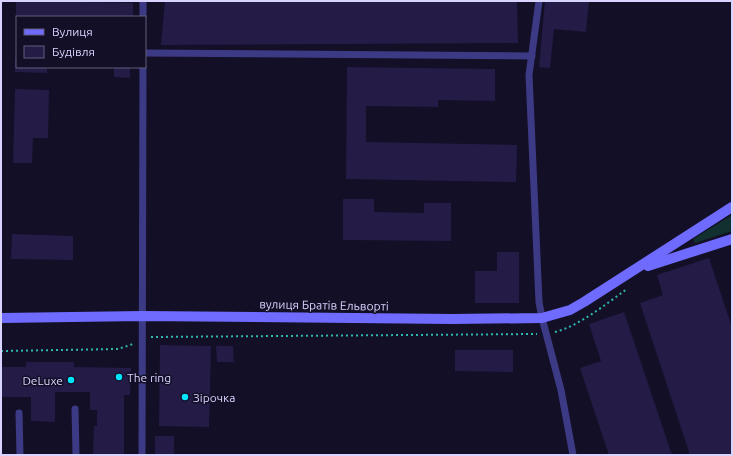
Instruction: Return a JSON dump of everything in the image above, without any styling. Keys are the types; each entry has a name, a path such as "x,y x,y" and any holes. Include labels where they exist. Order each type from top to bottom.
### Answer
{"main road":[{"name":"вулиця Братів Ельворті","path":"1,318 143,316 452,319 542,318 570,310 732,207"},
{"name":"вулиця Братів Ельворті","path":"634,270 732,239"}],"lane":[{"path":"143,1 143,16"},
{"path":"539,1 529,75 539,302 561,390 573,455"},
{"path":"146,53 532,56"},
{"path":"142,455 143,68"},
{"path":"75,409 76,455"},
{"path":"19,413 20,455"}],"green space":[{"path":"732,215 732,231 695,243 693,239"}],"building":[{"path":"16,1 133,3 133,16 16,16"},
{"path":"165,1 517,1 518,43 161,45"},
{"path":"545,1 589,1 586,32 554,29 550,68 539,67"},
{"path":"15,58 16,68 47,68 47,73 15,72"},
{"path":"347,67 495,69 495,101 438,100 438,107 366,106 366,142 517,145 516,182 346,179"},
{"path":"114,68 130,68 130,78 114,77"},
{"path":"15,89 49,90 48,138 33,138 32,163 13,163"},
{"path":"343,199 374,199 374,212 424,213 424,203 451,203 451,241 343,240"},
{"path":"12,234 73,236 73,260 11,259"},
{"path":"497,252 519,252 519,303 475,303 475,271 497,271"},
{"path":"709,258 732,327 732,455 690,455 640,303 663,295 657,275"},
{"path":"624,312 672,455 609,455 580,368 601,361 589,324"},
{"name":"Зірочка","path":"160,345 211,346 209,427 159,426"},
{"path":"216,346 233,346 234,362 217,362"},
{"path":"455,350 513,350 513,372 455,371"},
{"path":"26,362 74,362 74,367 131,368 130,395 124,395 124,455 93,455 94,426 97,426 97,410 90,410 90,392 55,392 55,422 31,421 31,397 1,397 1,367 26,367"},
{"path":"155,436 174,436 174,455 155,455"}],"place":[{"name":"The ring","path":"119,377"},
{"name":"DeLuxe","path":"71,380"},
{"name":"Зірочка","path":"185,397"}]}
